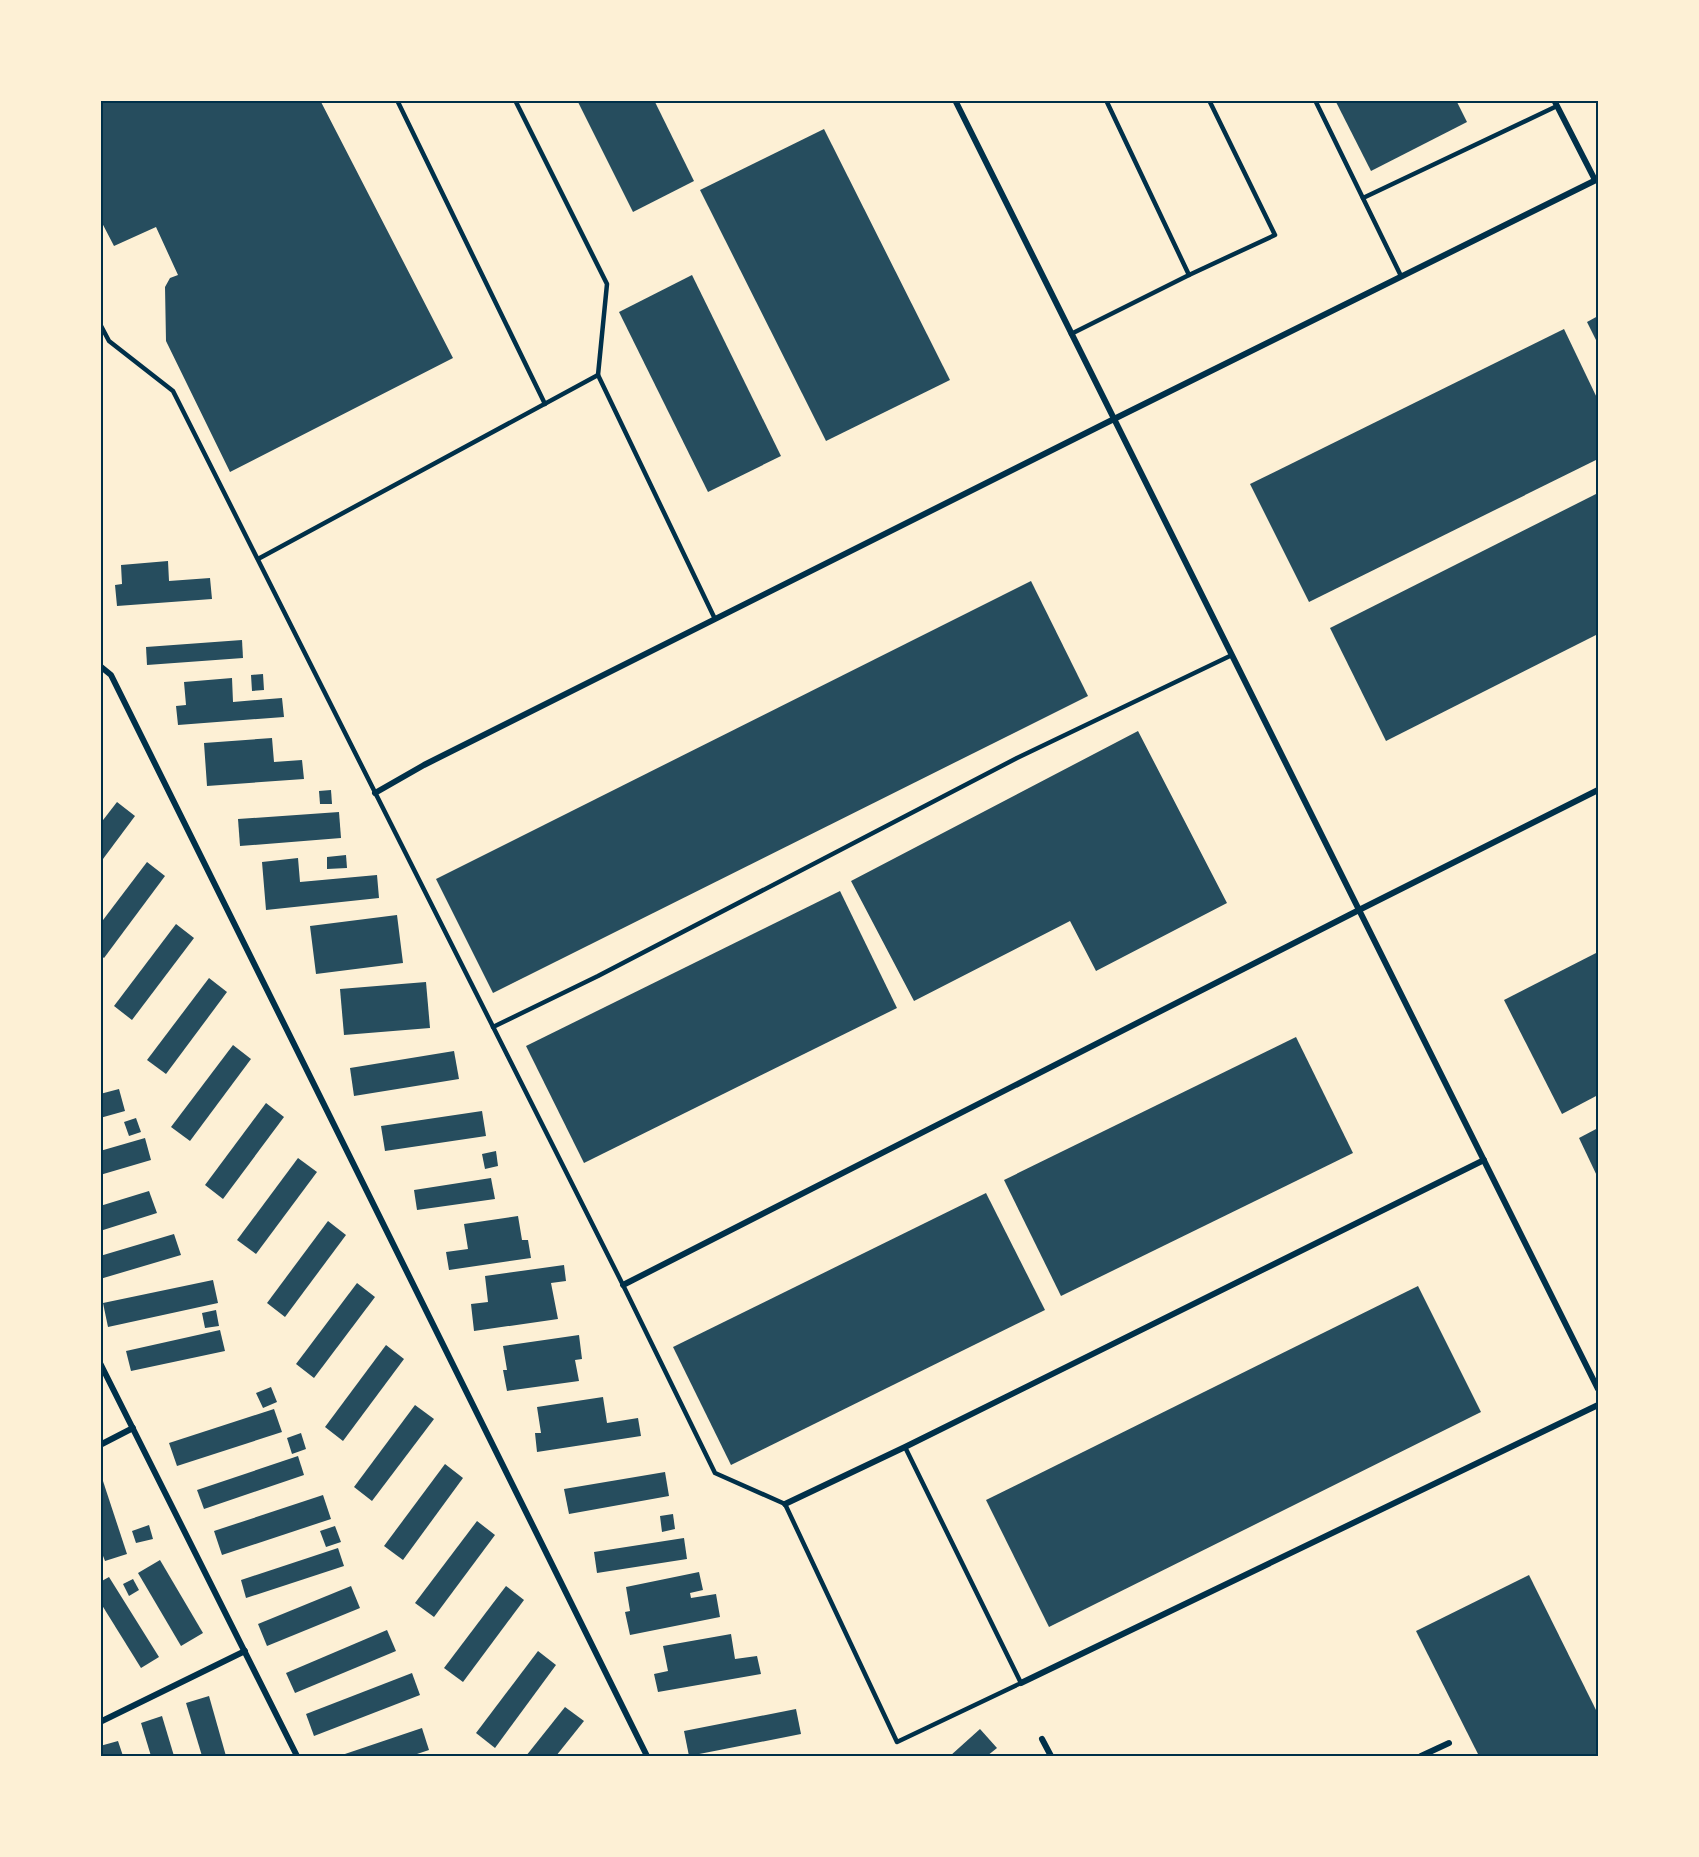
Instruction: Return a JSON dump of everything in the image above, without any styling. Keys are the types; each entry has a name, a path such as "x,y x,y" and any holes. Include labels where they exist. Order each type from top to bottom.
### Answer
{"street":[{"path":"955,100 1599,1389"},
{"path":"375,793 424,765 1114,418 1597,180 1556,104"},
{"path":"100,666 111,675 648,1756"},
{"path":"623,1285 1599,790"},
{"path":"784,1504 905,1447 1484,1160"},
{"path":"100,1363 297,1756"},
{"path":"1021,1683 1599,1405"},
{"path":"100,1445 133,1428"},
{"path":"100,1722 244,1651"},
{"path":"1042,1739 1051,1756"},
{"path":"1421,1756 1449,1743"}],"lane":[{"path":"397,100 545,404"},
{"path":"515,100 607,284 598,375 715,619"},
{"path":"1106,100 1189,275"},
{"path":"1071,334 1275,235 1209,100"},
{"path":"1315,100 1401,276"},
{"path":"1363,198 1556,104"},
{"path":"100,324 109,341 173,392 623,1285 715,1473 784,1504 897,1742 1021,1683 905,1447"},
{"path":"258,559 598,375"},
{"path":"493,1027 598,976 1017,758 1232,655"}],"building":[{"path":"100,100 320,100 453,358 230,472 166,341 165,287 170,278 178,275 156,227 114,246 100,219"},
{"path":"577,100 654,100 694,181 633,212"},
{"path":"1335,100 1456,100 1467,122 1371,171"},
{"path":"824,129 950,380 826,441 700,190"},
{"path":"692,275 781,456 708,492 619,312"},
{"path":"1598,316 1598,344 1587,322"},
{"path":"1564,329 1598,400 1598,459 1309,602 1250,484"},
{"path":"1598,493 1598,634 1386,741 1330,628"},
{"path":"168,561 169,581 210,578 212,599 117,606 115,585 122,584 121,565"},
{"path":"1031,581 1088,696 493,993 436,879"},
{"path":"242,640 243,658 147,665 146,647"},
{"path":"263,674 264,690 252,691 251,675"},
{"path":"232,678 233,702 282,698 284,717 178,725 176,706 186,705 184,682"},
{"path":"1138,731 1227,903 1096,971 1070,921 914,1001 851,881"},
{"path":"272,738 274,762 302,760 304,779 207,786 204,743"},
{"path":"331,790 332,804 320,804 319,791"},
{"path":"117,802 135,816 100,863 100,824"},
{"path":"339,812 341,838 240,846 238,819"},
{"path":"346,855 347,868 327,869 327,857"},
{"path":"298,858 300,882 377,875 379,898 266,910 262,862"},
{"path":"147,862 165,876 104,958 100,955 100,924"},
{"path":"840,891 897,1008 584,1163 526,1046"},
{"path":"397,915 403,963 316,974 310,926"},
{"path":"176,924 194,938 132,1020 114,1006"},
{"path":"1598,952 1598,1095 1562,1114 1504,1000"},
{"path":"209,978 227,992 166,1074 147,1060"},
{"path":"426,982 430,1028 344,1035 340,989"},
{"path":"1296,1037 1353,1153 1061,1296 1004,1180"},
{"path":"233,1045 251,1059 190,1141 171,1127"},
{"path":"454,1051 459,1079 354,1096 350,1068"},
{"path":"119,1089 125,1111 100,1118 100,1094"},
{"path":"266,1103 284,1117 223,1199 205,1185"},
{"path":"482,1111 486,1136 385,1151 381,1126"},
{"path":"136,1118 141,1132 129,1136 124,1122"},
{"path":"1598,1128 1598,1178 1579,1138"},
{"path":"145,1138 151,1160 100,1175 100,1151"},
{"path":"496,1151 498,1166 485,1169 482,1154"},
{"path":"298,1158 317,1172 256,1254 237,1240"},
{"path":"491,1178 495,1199 417,1210 414,1190"},
{"path":"149,1191 157,1213 100,1231 100,1206"},
{"path":"986,1193 1045,1310 731,1465 673,1347"},
{"path":"518,1216 522,1240 528,1240 531,1258 449,1270 446,1252 468,1249 464,1224"},
{"path":"328,1221 346,1235 285,1317 267,1303"},
{"path":"174,1234 181,1255 100,1279 100,1256"},
{"path":"564,1265 566,1281 551,1283 558,1319 474,1331 471,1304 488,1302 485,1276"},
{"path":"213,1280 218,1303 108,1327 103,1303"},
{"path":"357,1283 375,1297 314,1378 296,1364"},
{"path":"1418,1286 1481,1412 1049,1627 986,1500"},
{"path":"216,1310 219,1326 205,1328 202,1313"},
{"path":"220,1330 225,1351 131,1371 126,1351"},
{"path":"579,1335 582,1359 575,1360 579,1381 507,1391 503,1370 507,1370 503,1346"},
{"path":"386,1345 404,1359 343,1441 325,1427"},
{"path":"271,1387 277,1402 263,1408 256,1393"},
{"path":"603,1397 607,1423 638,1418 641,1436 537,1452 535,1433 541,1433 537,1407"},
{"path":"415,1405 434,1419 372,1501 354,1487"},
{"path":"274,1409 282,1432 177,1466 169,1443"},
{"path":"301,1433 306,1449 292,1454 287,1438"},
{"path":"298,1456 304,1475 204,1509 197,1490"},
{"path":"445,1464 463,1478 403,1560 384,1546"},
{"path":"665,1472 669,1496 569,1514 564,1489"},
{"path":"101,1475 127,1554 105,1561 100,1548"},
{"path":"323,1495 331,1519 222,1555 214,1531"},
{"path":"673,1514 675,1529 662,1532 660,1516"},
{"path":"477,1521 495,1535 434,1617 415,1603"},
{"path":"149,1525 153,1539 136,1543 132,1531"},
{"path":"335,1526 341,1542 326,1547 320,1531"},
{"path":"684,1538 687,1559 597,1573 594,1552"},
{"path":"338,1548 344,1566 246,1598 241,1580"},
{"path":"160,1560 203,1633 181,1646 138,1573"},
{"path":"699,1572 703,1590 690,1593 691,1598 716,1594 720,1617 630,1635 625,1612 630,1611 626,1587"},
{"path":"1529,1575 1598,1714 1598,1756 1479,1756 1416,1631"},
{"path":"109,1577 159,1657 141,1668 100,1602 100,1582"},
{"path":"133,1579 139,1590 129,1596 123,1584"},
{"path":"351,1586 360,1608 267,1646 258,1624"},
{"path":"506,1586 524,1600 463,1682 444,1668"},
{"path":"387,1630 396,1651 295,1693 286,1673"},
{"path":"731,1634 735,1659 757,1656 761,1674 658,1692 654,1674 668,1671 663,1646"},
{"path":"538,1651 556,1665 495,1748 476,1733"},
{"path":"412,1673 420,1695 314,1736 306,1714"},
{"path":"209,1696 226,1756 202,1756 186,1703"},
{"path":"565,1707 584,1721 556,1756 526,1756"},
{"path":"796,1709 801,1734 689,1756 684,1731"},
{"path":"162,1716 174,1756 151,1756 141,1723"},
{"path":"422,1728 429,1750 411,1756 339,1756"},
{"path":"980,1729 997,1748 987,1756 950,1756"},
{"path":"118,1741 123,1756 100,1756 100,1746"}]}
